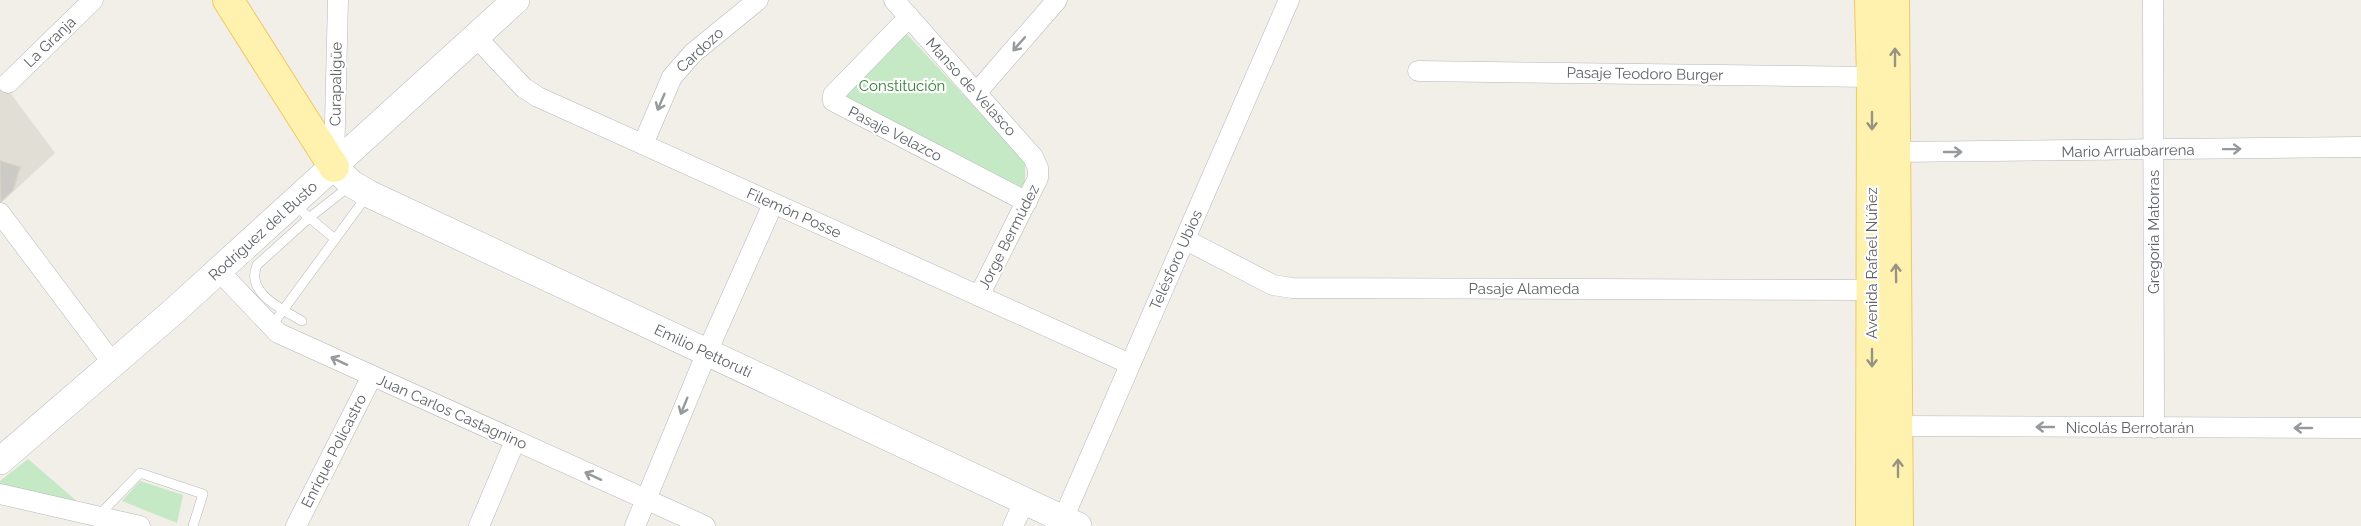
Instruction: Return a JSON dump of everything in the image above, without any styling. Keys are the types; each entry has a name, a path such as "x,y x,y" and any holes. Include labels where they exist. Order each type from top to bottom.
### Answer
{"main road":[{"path":"228,0 352,182"},
{"name":"Rodríguez del Busto","path":"2,458 114,365 219,271 301,211 352,182 475,36 516,0"},
{"name":"Avenida Rafael Núñez","path":"1870,0 1873,290 1871,526"},
{"name":"Avenida Rafael Núñez","path":"1894,0 1898,526"},
{"name":"Emilio Pettoruti","path":"352,182 1071,523"}],"street":[{"name":"La Granja","path":"8,83 93,0"},
{"name":"Curapaligüe","path":"338,0 352,182"},
{"name":"Cardozo","path":"643,144 672,77 693,53 758,0"},
{"name":"Manso de Velasco","path":"894,0 1033,157 1038,168 1038,178"},
{"path":"977,92 1057,0"},
{"name":"Telésforo Ubios","path":"1071,523 1130,364 1289,0"},
{"name":"Gregoria Matorras","path":"2153,0 2154,428"},
{"name":"Pasaje Velazco","path":"909,17 833,95 833,101 1027,201"},
{"name":"Filemón Posse","path":"475,36 524,88 773,204 1130,364"},
{"name":"Pasaje Teodoro Burger","path":"1418,71 1872,77"},
{"name":"Mario Arruabarrena","path":"1895,152 2361,147"},
{"name":"Jorge Bermúdez","path":"979,296 1038,178"},
{"path":"635,526 707,352 773,204"},
{"path":"0,213 114,365"},
{"name":"Pasaje Alameda","path":"1186,240 1252,276 1273,285 1292,288 1873,290"},
{"name":"Juan Carlos Castagnino","path":"219,271 270,328 705,526"},
{"name":"Enrique Policastro","path":"296,526 372,376"},
{"name":"Nicolás Berrotarán","path":"1898,426 2361,428"},
{"path":"479,526 516,441"},
{"path":"0,494 140,526"},
{"path":"1013,526 1024,502"}],"lane":[{"path":"270,328 335,239 352,182"},
{"path":"302,321 267,299 255,285 253,275 257,265 301,211 335,239"},
{"path":"97,517 140,473 203,494 192,526"}],"shaded area":[{"path":"0,79 55,153 0,204"}],"green space":[{"name":"Constitución","path":"902,29 1025,161 1025,195 842,97"},
{"path":"28,459 79,503 0,486 0,481"},
{"path":"140,481 183,495 177,523 122,501"}],"building":[{"path":"0,161 20,167 13,190 1,201"}]}
